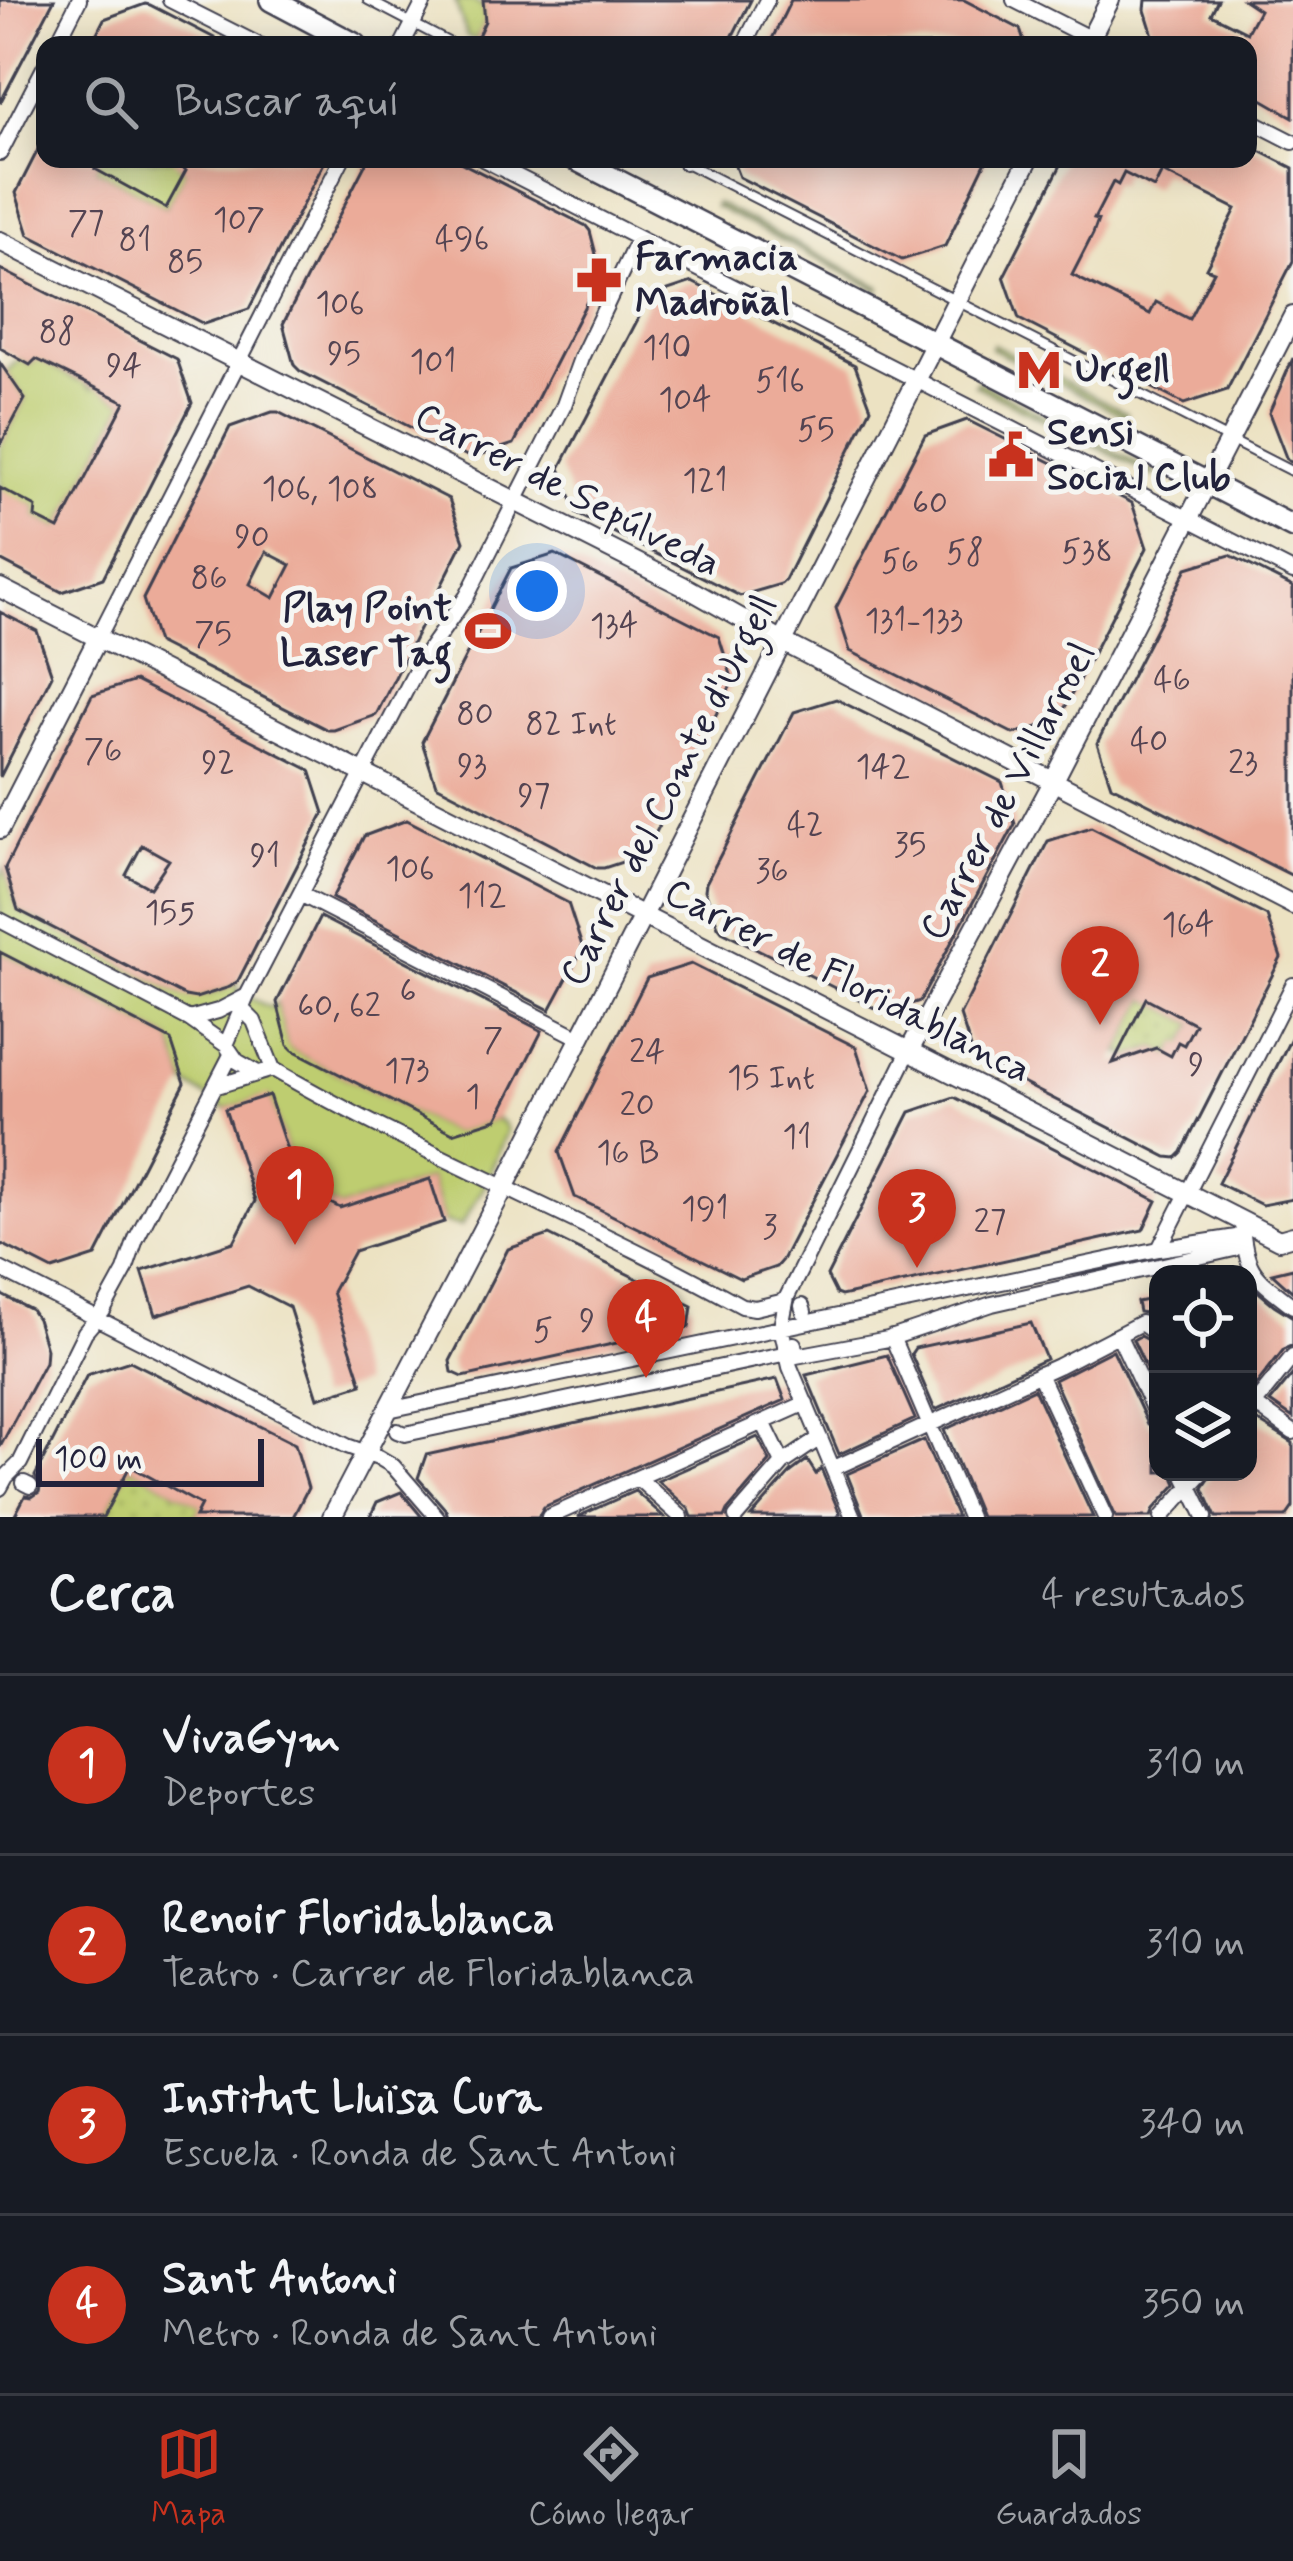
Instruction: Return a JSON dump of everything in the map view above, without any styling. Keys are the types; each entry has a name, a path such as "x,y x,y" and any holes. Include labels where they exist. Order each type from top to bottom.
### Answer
{"main road":[{"path":"271,0 339,36"},
{"path":"592,168 1293,527"}],"street":[{"path":"61,36 79,0"},
{"path":"170,0 241,36"},
{"path":"407,36 425,0"},
{"path":"749,36 767,0"},
{"path":"1014,0 1080,36"},
{"path":"1096,36 1110,0"},
{"path":"0,153 36,83"},
{"path":"1257,124 1293,142"},
{"path":"0,829 337,168"},
{"path":"500,168 1293,572"},
{"name":"Carrer del Comte d'Urgell","path":"332,1517 1024,168"},
{"path":"217,1086 245,1003 421,661 467,596 564,405 580,358 638,239"},
{"name":"Carrer de Sepúlveda","path":"0,241 689,589 1293,904"},
{"name":"Carrer de Villarroel","path":"792,1314 910,1052 1293,316"},
{"name":"Carrer de Floridablanca","path":"0,588 1187,1193 1240,1236 1288,1241"},
{"path":"302,895 580,1038"},
{"path":"0,920 189,1019 256,1072"},
{"path":"1159,1249 1293,985"},
{"path":"189,1019 245,1003"},
{"path":"245,1003 273,1069"},
{"path":"0,1488 20,1463 85,1332 104,1312 213,1087 256,1072 273,1069 742,1306 792,1314"},
{"path":"792,1314 796,1356 892,1337 992,1304 1240,1236"},
{"path":"388,1410 792,1314 1240,1236"},
{"path":"1240,1236 1253,1276 1293,1306"},
{"path":"0,1268 347,1447 393,1466 437,1517"},
{"path":"792,1314 790,1366 853,1517"},
{"path":"834,1468 1142,1323 1149,1328"},
{"path":"1119,1336 1149,1400"},
{"path":"892,1337 969,1517"},
{"path":"397,1431 405,1434 778,1355"},
{"path":"1257,1397 1293,1356"},
{"path":"1040,1374 1105,1517"},
{"path":"549,1517 806,1403"},
{"path":"1257,1409 1293,1432"},
{"path":"763,1422 783,1463"},
{"path":"736,1517 783,1463 820,1438"},
{"path":"640,1480 681,1517"},
{"path":"1188,1481 1205,1517"},
{"path":"1162,1517 1196,1481"}],"lane":[{"path":"368,0 436,36"},
{"path":"699,168 1293,472"}],"green space":[{"path":"455,0 483,6 485,21 478,36 467,36"},
{"path":"182,168 186,171 166,208 95,169"},
{"path":"714,206 880,287 879,290"},
{"path":"993,344 1127,413 1126,417 991,348"},
{"path":"37,358 125,402 59,529 35,517 36,507 1,492 0,446 25,399 6,372 19,359 30,365"},
{"path":"977,381 1156,473 975,385"},
{"path":"5,868 18,910 185,996 213,993 238,981 238,992 271,1008 277,1002 293,1050 453,1133 497,1119 504,1124 507,1131 485,1185 461,1226 444,1222 430,1179 340,1208 299,1187 269,1096 225,1109 185,1083 171,1040 0,952 0,877"},
{"path":"1146,998 1195,1024 1184,1045 1178,1043 1171,1056 1156,1048 1129,1057 1119,1052"},
{"path":"130,1466 201,1505 195,1517 103,1517"}],"building":[{"path":"0,0 54,0 0,103"},
{"path":"483,0 751,0 733,36 478,36 485,21"},
{"path":"791,0 964,0 1020,29 1022,36 773,36"},
{"path":"1146,0 1218,0 1211,14 1247,32 1259,10 1244,0 1293,0 1293,117 1257,96 1257,36 1153,36"},
{"path":"145,4 210,36 96,36 104,19"},
{"path":"1257,150 1293,168 1293,261 1227,390 1184,404 1019,319 1004,276 1059,168 1257,168","holes":["1162,172 1236,209 1206,268 1214,271 1189,319 1156,302 1150,314 1072,275 1093,234 1098,220 1094,219 1113,182 1118,185 1124,173 1154,188"]},
{"path":"36,154 36,168 96,168 166,208 186,171 182,168 321,168 249,309 204,324 29,235 16,193"},
{"path":"363,168 472,168 586,226 601,274 514,444 471,458 300,371 294,365 283,324"},
{"path":"736,168 983,168 945,246 902,260 739,177"},
{"path":"0,269 177,359 192,403 103,578 62,592 0,560 0,488 36,507 35,517 59,529 125,402 36,359 30,365 0,348"},
{"path":"692,282 855,365 871,408 785,580 740,596 577,514 560,468 650,296"},
{"path":"1293,358 1293,463 1287,460 1269,413"},
{"path":"0,363 25,399 0,446"},
{"path":"278,412 449,499 464,541 376,715 328,730 157,643 143,599 230,427","holes":["266,552 291,565 274,598 250,584"]},
{"path":"967,420 1132,503 1147,548 1058,721 1014,734 850,651 836,608 925,435"},
{"path":"555,554 719,637 733,681 646,852 604,868 436,785 422,742 511,568"},
{"path":"1230,555 1293,587 1293,876 1111,785 1097,743 1187,568"},
{"path":"0,612 37,631 52,675 0,777"},
{"path":"135,681 310,770 324,813 238,981 230,987 196,998 185,996 18,910 5,868 92,695","holes":["142,845 169,860 150,888 126,875"]},
{"path":"836,699 1002,782 1015,824 920,1001 884,1013 722,931 705,890 794,712"},
{"path":"407,820 568,903 581,952 550,1010 332,898 364,836"},
{"path":"1091,827 1267,916 1281,958 1176,1158 974,1058 960,1015 1048,841","holes":["1146,998 1195,1024 1184,1045 1178,1042 1171,1056 1156,1048 1113,1063"]},
{"path":"320,917 542,1031 497,1119 453,1133 288,1045 277,1002"},
{"path":"0,952 171,1040 185,1083 96,1256 53,1270 0,1243"},
{"path":"691,964 856,1047 870,1091 782,1260 776,1267 741,1279 575,1197 559,1152 647,978"},
{"path":"1293,1034 1293,1199 1262,1205 1218,1183"},
{"path":"269,1095 299,1187 340,1208 430,1179 444,1222 354,1251 332,1292 362,1384 318,1398 289,1307 248,1286 156,1315 142,1271 234,1242 255,1201 225,1109"},
{"path":"954,1097 1157,1201 1143,1230 836,1294 827,1276 910,1112"},
{"path":"549,1235 692,1306 689,1327 463,1377 452,1372 450,1361 508,1249"},
{"path":"1293,1268 1293,1292 1272,1273"},
{"path":"1257,1291 1293,1317 1293,1345 1284,1349 1257,1384"},
{"path":"0,1294 31,1310 46,1349 45,1362 0,1447"},
{"path":"1149,1300 1149,1315 1139,1312 1137,1302"},
{"path":"1031,1323 1046,1359 935,1410 911,1354 915,1348"},
{"path":"1140,1336 1149,1341 1149,1374 1133,1340"},
{"path":"1113,1350 1149,1425 1149,1481 1177,1484 1151,1517 1116,1517 1054,1380"},
{"path":"887,1355 915,1419 839,1454 806,1375"},
{"path":"130,1361 295,1444 308,1488 293,1517 195,1517 201,1505 130,1466 103,1517 14,1517 25,1496 39,1492 41,1484 35,1476 87,1375"},
{"path":"1293,1374 1293,1418 1270,1402"},
{"path":"777,1379 785,1400 544,1507 538,1517 448,1517 418,1478 426,1455"},
{"path":"1034,1389 1093,1517 980,1517 944,1430"},
{"path":"1257,1421 1293,1443 1293,1507 1286,1517 1216,1517 1203,1488 1208,1481 1257,1481"},
{"path":"758,1437 770,1461 725,1517 692,1517 658,1481"},
{"path":"924,1440 957,1517 864,1517 847,1474"},
{"path":"807,1460 816,1474 821,1469 840,1514 751,1517 791,1472"},
{"path":"635,1491 664,1517 577,1517"},
{"path":"401,1492 422,1517 370,1517 377,1502"}],"place":[{"name":"Farmacia Madroñal","path":"599,280"},
{"name":"Urgell","path":"1039,370"},
{"name":"Sensi Social Club","path":"1011,455"},
{"name":"Play Point Laser Tag","path":"488,631"},
{"name":"Renoir Floridablanca","path":"1100,1025"},
{"name":"VivaGym","path":"295,1245"},
{"name":"Institut Lluïsa Cura","path":"917,1268"},
{"name":"Sant Antoni","path":"646,1378"}]}
